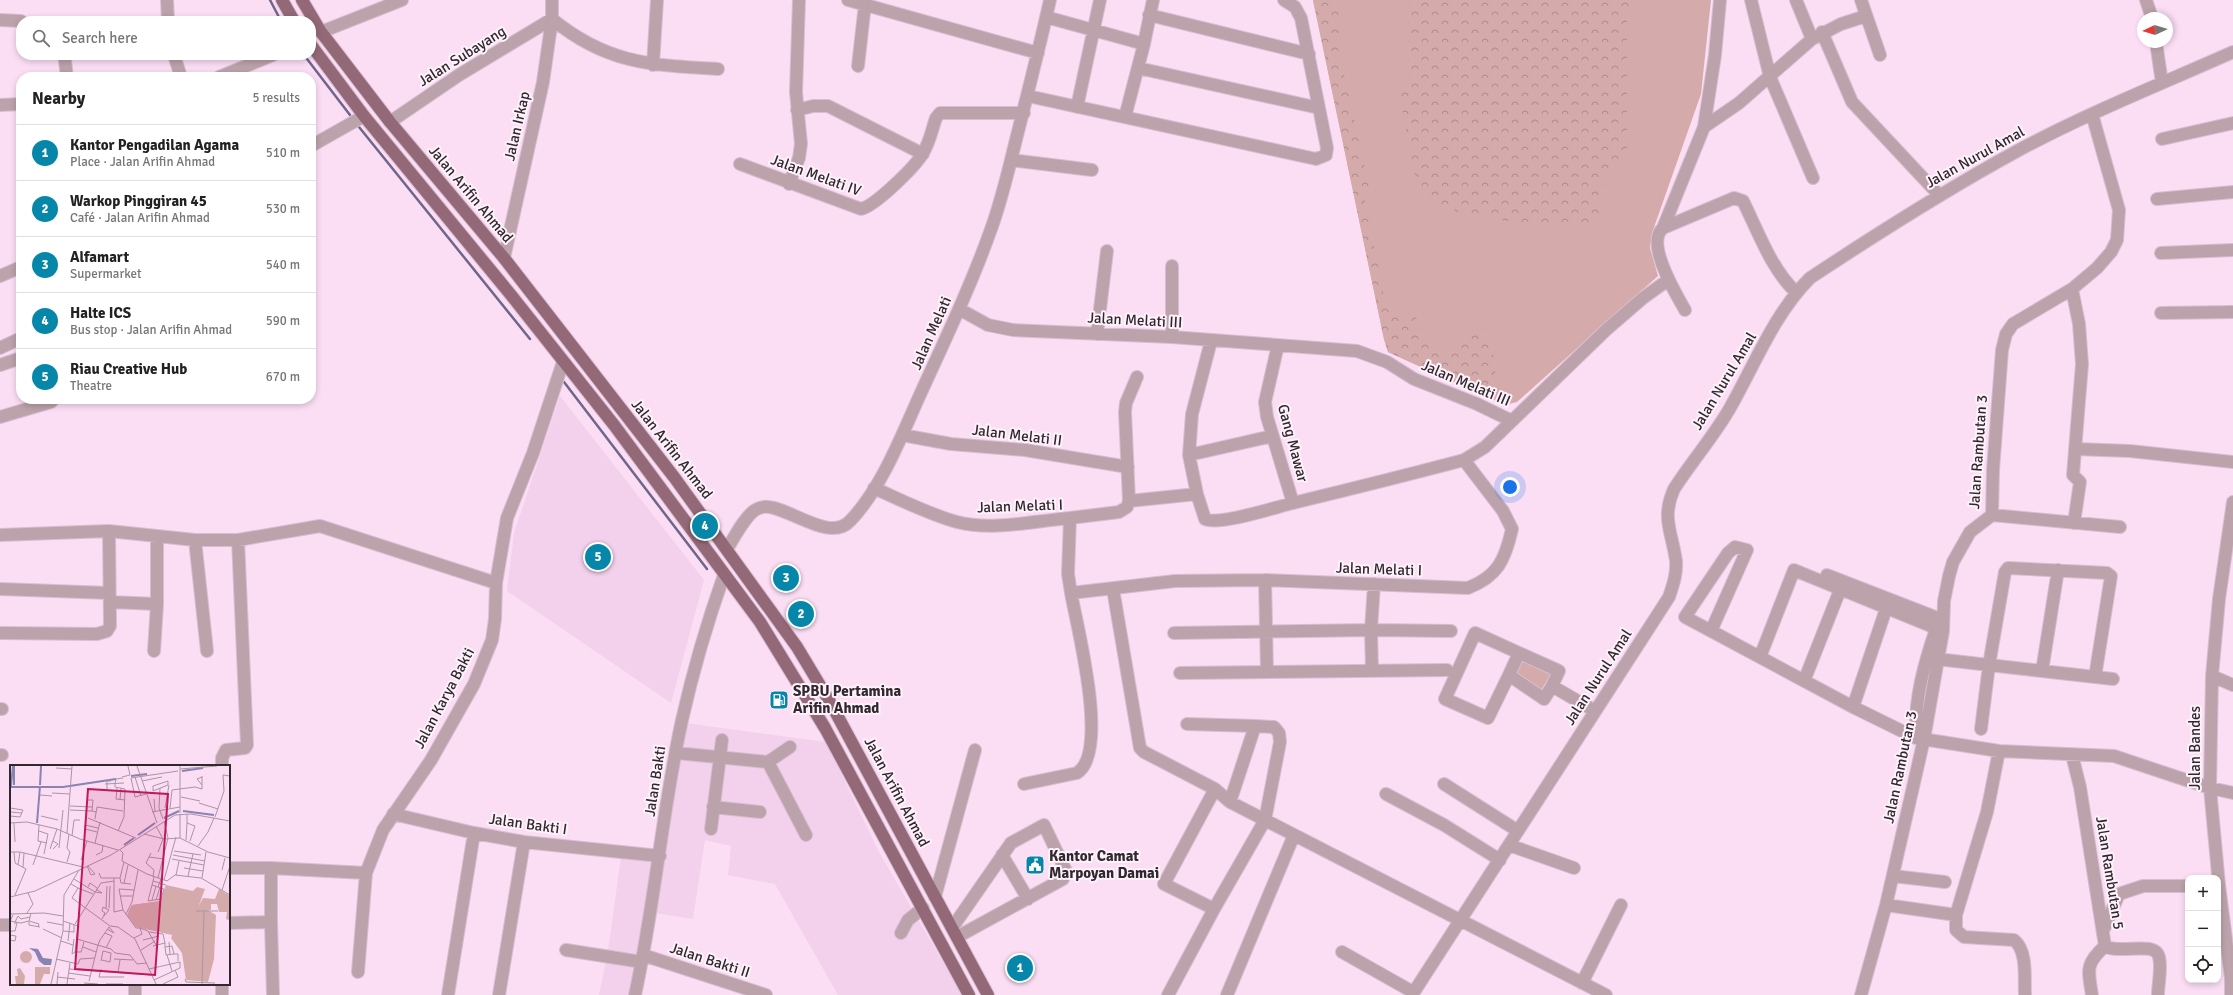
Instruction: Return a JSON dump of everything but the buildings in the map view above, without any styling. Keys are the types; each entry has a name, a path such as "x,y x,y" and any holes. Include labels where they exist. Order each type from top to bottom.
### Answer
{"main road":[{"path":"282,0 291,16"},
{"name":"Jalan Arifin Ahmad","path":"302,0 312,16"},
{"name":"Jalan Arifin Ahmad","path":"316,24 390,122 504,258 674,477 797,647 887,808 988,995"},
{"name":"Jalan Arifin Ahmad","path":"316,52 364,116 512,295 563,362 614,425 760,622 783,657 873,816 923,908 966,992"},
{"path":"512,295 524,285"},
{"path":"873,816 887,808"}],"street":[{"path":"167,0 168,16"},
{"path":"321,32 402,0"},
{"name":"Jalan Irkap","path":"504,258 543,82 552,19 552,0"},
{"path":"652,65 657,0"},
{"path":"789,184 801,150 796,85 800,0"},
{"path":"848,0 1038,53"},
{"name":"Jalan Melati","path":"727,549 752,513 760,507 770,507 823,527 835,529 849,523 874,488 902,435 959,309 990,232 1003,195 1024,113 1050,0"},
{"path":"1076,107 1100,0"},
{"path":"1125,117 1144,44 1153,0"},
{"path":"1028,96 1316,159 1324,157 1326,152 1319,108 1309,54 1299,13 1284,0"},
{"path":"1685,310 1668,280 1658,245 1659,233 1663,228 1704,127 1715,55 1720,0"},
{"path":"1751,0 1770,76 1813,178"},
{"path":"1796,0 1852,102 1939,195"},
{"path":"1861,0 1880,55"},
{"path":"2146,0 2150,12"},
{"path":"858,66 865,4"},
{"path":"1149,15 1309,54"},
{"path":"1704,127 1739,103 1817,36 1866,16"},
{"path":"1046,17 1144,44"},
{"path":"552,19 579,39 598,49 625,59 652,65 718,69"},
{"name":"Jalan Subayang","path":"390,122 459,75 552,19"},
{"path":"0,20 16,21"},
{"path":"2157,48 2162,83"},
{"name":"Jalan Nurul Amal","path":"1412,994 1510,845 1669,597 1675,577 1676,561 1666,516 1667,506 1674,488 1727,413 1759,352 1796,292 1810,278 1939,195 2020,150 2092,114 2233,52"},
{"path":"176,60 179,72"},
{"path":"231,72 261,60"},
{"path":"65,61 66,72"},
{"path":"1138,68 1319,108"},
{"path":"0,105 16,104"},
{"path":"797,110 813,106 828,106 923,154"},
{"name":"Jalan Melati IV","path":"740,164 854,208 862,209 884,194 923,154 936,118 943,112 1024,113"},
{"name":"Jalan Rambutan 3","path":"1861,995 1893,876 1937,658 1947,587 1954,562 1970,532 1992,515 1993,470 2002,350 2006,334 2013,324 2027,314 2072,288 2097,268 2111,252 2117,240 2119,210 2092,114"},
{"path":"316,143 364,116"},
{"path":"2162,139 2233,123"},
{"path":"1011,160 1092,170"},
{"path":"2157,200 2233,192"},
{"path":"1663,228 1728,200 1739,199 1743,201 1783,277 1796,292"},
{"path":"2162,252 2233,250"},
{"path":"1097,334 1107,251"},
{"path":"1172,266 1172,337"},
{"path":"0,276 16,272"},
{"name":"Jalan Melati III","path":"959,309 980,322 997,327 1097,334 1172,337 1357,351 1372,356 1414,379 1477,404 1512,421 1606,330 1643,298 1668,280"},
{"path":"2072,288 2079,324 2082,364 2073,475 2080,482 2074,523"},
{"path":"2161,313 2233,312"},
{"path":"0,348 16,340"},
{"path":"1211,341 1192,414 1189,455 1203,516 1210,521 1256,513 1293,503 1345,492 1464,460 1485,448 1512,421"},
{"name":"Gang Mawar","path":"1278,345 1265,394 1267,417 1293,503"},
{"path":"0,365 16,360"},
{"name":"Jalan Karya Bakti","path":"358,972 366,873 379,840 393,814 431,760 474,684 492,640 495,619 496,583 507,518 533,453 563,362"},
{"path":"1070,518 1122,511 1127,507 1129,501 1125,412 1126,403 1137,377"},
{"path":"0,417 44,404"},
{"name":"Jalan Melati II","path":"902,435 951,444 1025,450 1128,467"},
{"path":"1189,455 1272,436"},
{"path":"2076,449 2130,451 2233,462"},
{"name":"Jalan Melati I","path":"874,488 928,512 958,522 972,524 1008,524 1070,518 1068,574 1071,593 1175,581 1265,580 1468,588 1490,577 1499,566 1506,553 1512,529 1503,511 1464,460"},
{"path":"1129,501 1197,494"},
{"name":"Jalan Bandes","path":"2218,875 2210,788 2212,676 2219,599 2233,502"},
{"path":"1992,515 2120,527"},
{"path":"0,535 109,531 195,540 238,540 320,526 496,583"},
{"path":"0,633 104,633 110,626 109,531"},
{"path":"154,651 157,604 157,536"},
{"path":"195,540 207,652"},
{"path":"222,765 222,758 226,750 244,748 247,742 238,540"},
{"path":"1711,631 1747,550 1735,547 1728,552 1685,617 1711,631 1760,657 1804,681 1853,707 1920,738 1999,751 2114,756 2210,788 2233,793"},
{"path":"1981,730 1989,665 2005,572 2008,568 2107,573 2111,576 2095,677"},
{"path":"1760,657 1794,570 1886,609 1941,627"},
{"path":"2042,671 2058,570"},
{"path":"1827,574 1941,627"},
{"name":"Jalan Bakti","path":"635,995 643,958 676,753 704,630 724,575"},
{"path":"1265,580 1267,672"},
{"path":"1372,671 1371,630 1374,584"},
{"path":"0,589 109,598 157,604"},
{"path":"1113,589 1140,748 1215,789 1230,802 1462,919 1606,995"},
{"path":"1804,681 1840,590"},
{"path":"1024,784 1077,773 1082,768 1089,749 1092,708 1071,593"},
{"path":"1853,707 1886,609"},
{"path":"1920,738 1915,722 1919,686 1941,627"},
{"path":"1174,633 1371,630 1451,631"},
{"path":"1509,676 1544,699 1559,671 1475,633 1445,699 1488,718 1519,653"},
{"path":"1937,658 2113,679"},
{"path":"1180,673 1447,670"},
{"path":"2212,676 2233,685"},
{"path":"1552,686 1595,711"},
{"path":"1168,995 1265,820 1280,736 1277,730 1272,726 1187,724"},
{"path":"1230,802 1255,726"},
{"path":"711,829 722,740"},
{"path":"676,753 720,759 768,762 790,747"},
{"path":"935,897 975,750"},
{"path":"1999,751 1987,812 1956,915 1956,930 1964,937 2014,940 2018,943 2023,955 2025,995"},
{"name":"Jalan Rambutan 5","path":"2072,755 2080,787 2105,946 2117,950 2150,948 2157,952 2160,958 2158,995"},
{"path":"768,762 806,835"},
{"path":"1444,784 1518,831"},
{"path":"1214,910 1164,884 1215,789"},
{"path":"1386,794 1444,825 1500,860"},
{"path":"714,807 760,812"},
{"name":"Jalan Bakti I","path":"393,814 474,833 524,842 660,856"},
{"path":"1044,825 1066,871 1063,879 1028,899 954,932 1011,843 1044,825"},
{"path":"448,995 474,833"},
{"path":"1227,995 1294,835"},
{"path":"499,995 524,842"},
{"path":"1510,845 1574,868"},
{"path":"1002,855 1028,899"},
{"path":"230,868 272,868 366,873"},
{"path":"272,868 271,922 273,995"},
{"path":"1893,876 1945,882"},
{"path":"2103,931 2119,894 2137,887 2185,886"},
{"name":"Jalan Bandes","path":"2221,900 2231,978 2231,995"},
{"path":"1582,983 1621,905"},
{"path":"1886,905 1956,915"},
{"path":"901,933 908,920 923,908"},
{"path":"230,923 271,922"},
{"path":"2092,995 2088,971 2089,964 2092,958 2105,946"},
{"name":"Jalan Bakti II","path":"566,950 643,958 766,995"},
{"path":"1342,952 1412,994"}],"shaded area":[{"path":"560,396 704,580 671,703 507,591 514,533"},
{"path":"685,723 826,742 879,852 962,995 838,995 775,884 728,875 731,846 705,840 693,919 655,913"},
{"path":"622,850 654,861 630,995 599,995 608,951"}],"green space":[{"path":"1313,0 1711,0 1701,94 1652,233 1650,248 1658,276 1517,402 1505,405 1388,352 1384,339"},
{"path":"1313,0 1336,0 1341,24 1338,47 1370,190 1365,200 1386,307 1415,316 1431,346 1444,360 1453,346 1466,342 1475,328 1489,331 1496,378 1489,398 1388,352 1384,339"},
{"path":"1408,0 1637,0 1627,10 1627,149 1602,183 1602,210 1594,222 1545,226 1464,215 1426,197 1416,182 1398,88 1408,77"},
{"path":"1521,659 1552,673 1541,690 1514,671"}],"waterway":[{"path":"270,0 278,16"},
{"path":"308,60 350,115"},
{"path":"359,127 530,339"},
{"path":"564,382 707,569"}],"place":[{"name":"Halte ICS","path":"705,526"},
{"name":"Riau Creative Hub","path":"598,557"},
{"name":"Alfamart","path":"786,578"},
{"name":"Warkop Pinggiran 45","path":"801,614"},
{"name":"SPBU Pertamina Arifin Ahmad","path":"779,700"},
{"name":"Kantor Camat Marpoyan Damai","path":"1035,865"},
{"name":"Kantor Pengadilan Agama","path":"1020,968"}]}
